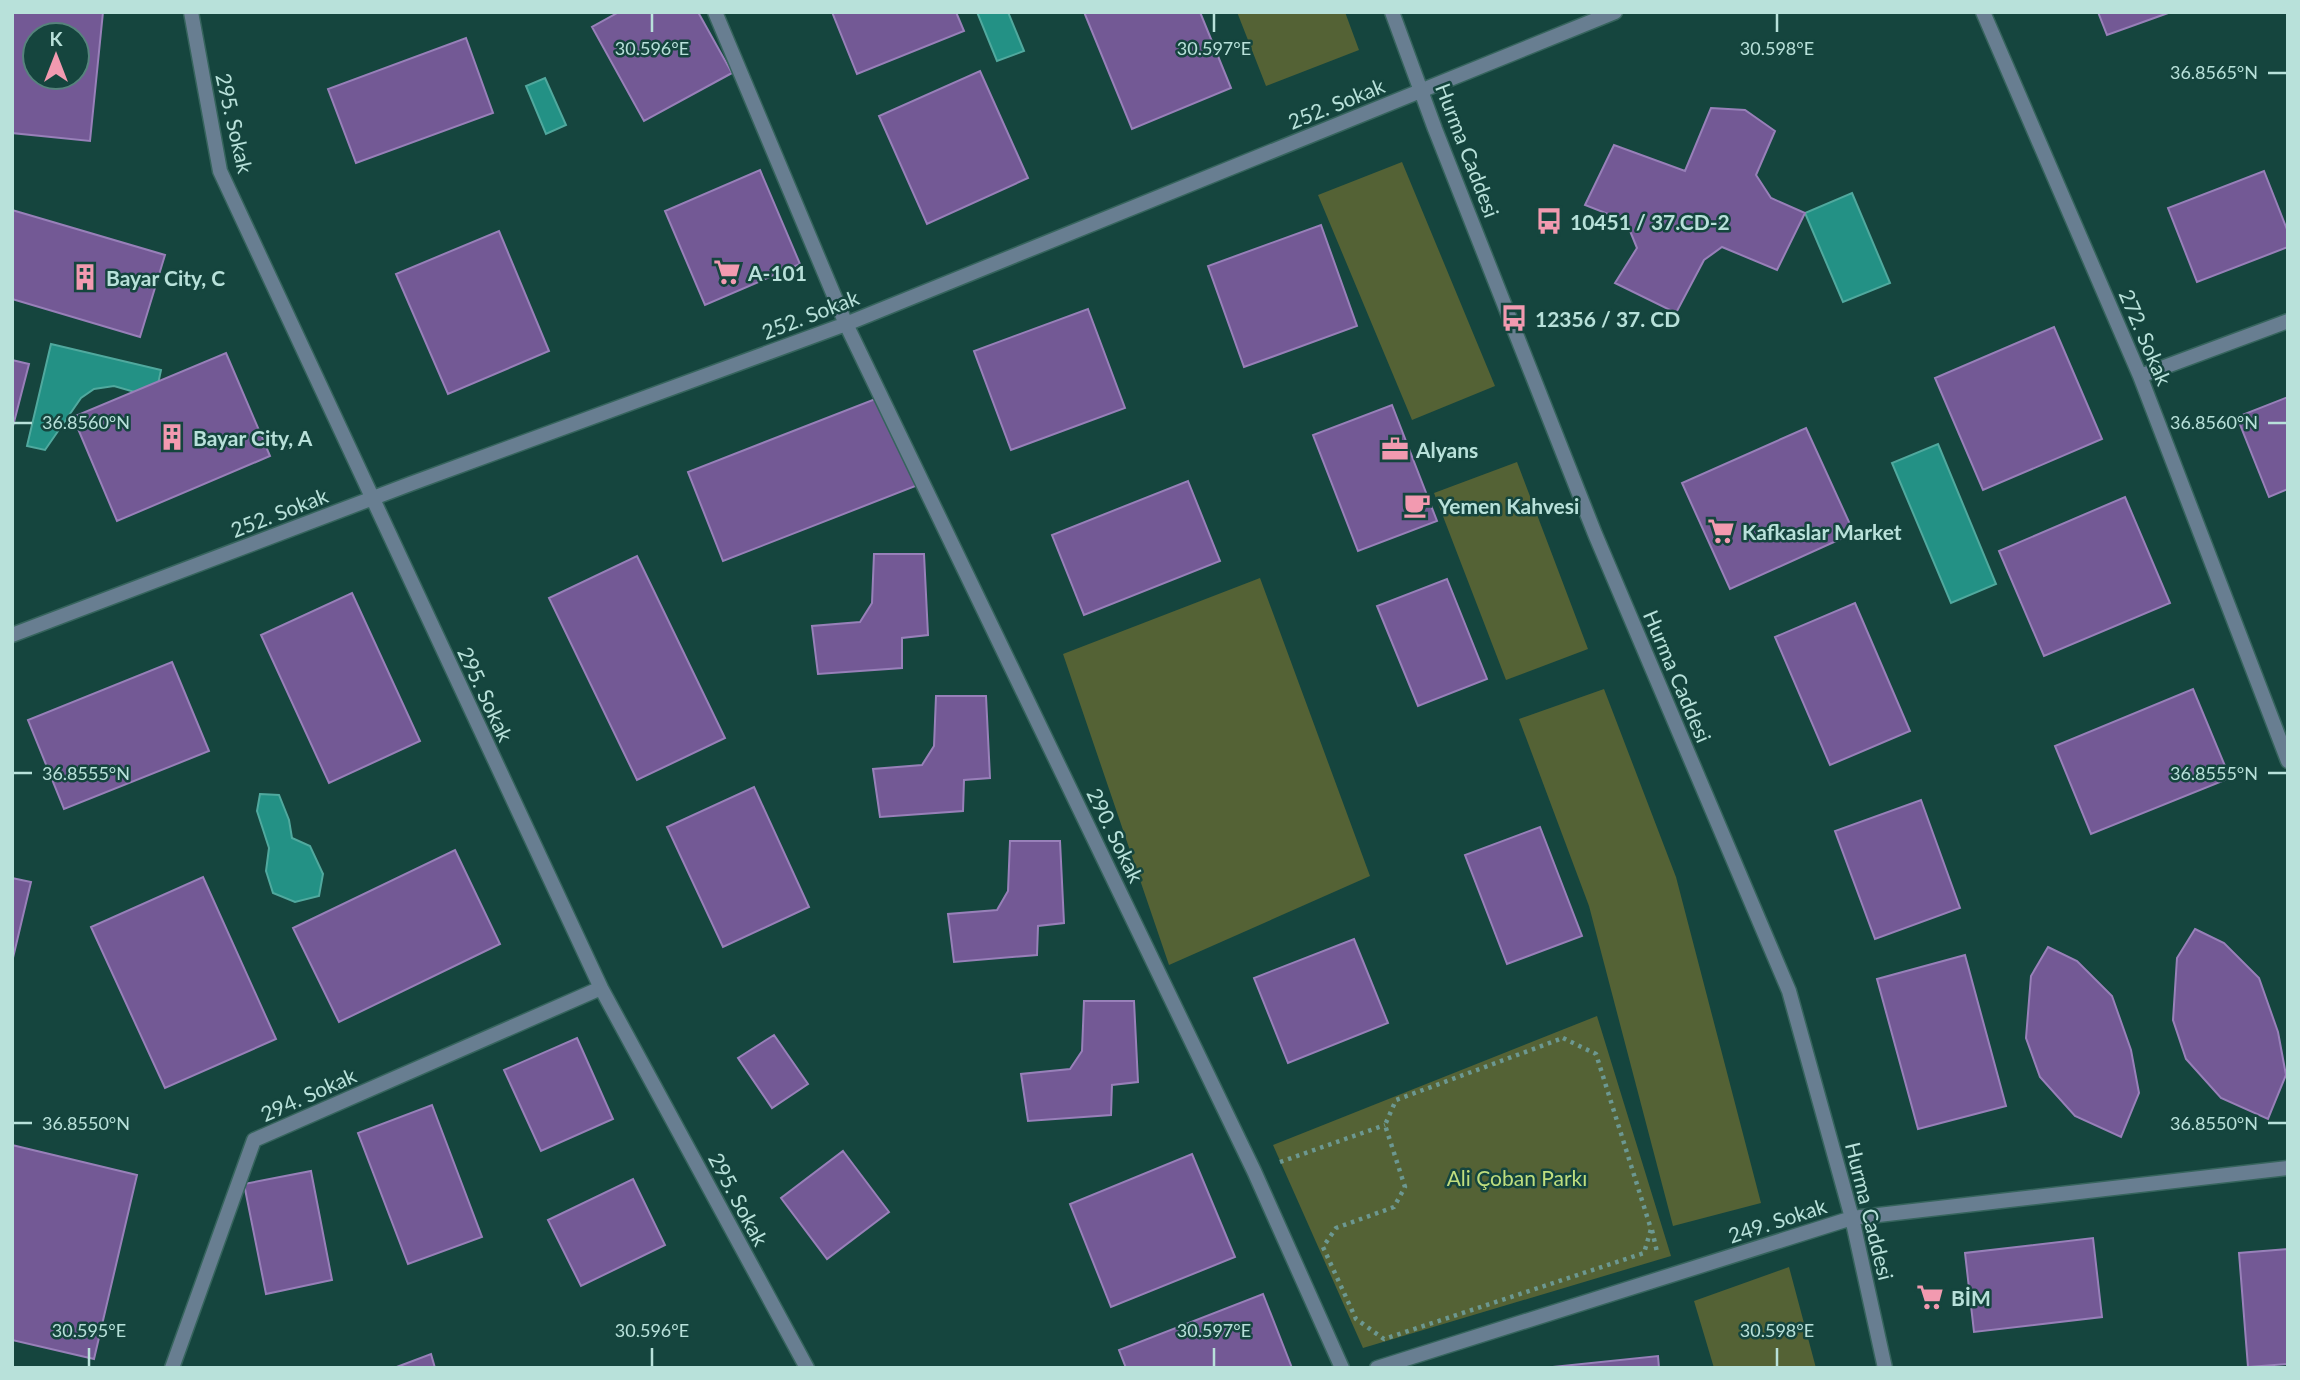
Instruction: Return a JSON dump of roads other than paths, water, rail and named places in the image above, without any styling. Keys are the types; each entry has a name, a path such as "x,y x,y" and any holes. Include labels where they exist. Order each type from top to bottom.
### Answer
{"street":[{"name":"295. Sokak","path":"191,12 220,171 601,988 807,1368"},
{"name":"290. Sokak","path":"715,12 846,324 1254,1171 1342,1368"},
{"name":"Hurma Caddesi","path":"1392,12 1423,90 1435,129 1595,534 1789,991 1852,1218 1885,1368"},
{"name":"252. Sokak","path":"12,635 846,324 1615,12"},
{"name":"272. Sokak","path":"1983,12 2140,376 2288,761"},
{"path":"2140,376 2288,321"},
{"name":"294. Sokak","path":"172,1368 254,1140 601,988"},
{"name":"249. Sokak","path":"1377,1368 1852,1218 2288,1168"}],"water":[{"path":"977,12 1008,12 1024,51 997,61"},
{"path":"545,78 566,125 546,134 526,86"},
{"path":"1852,193 1890,283 1843,302 1805,213"},
{"path":"51,344 161,370 157,389 138,393 114,386 94,389 81,398 45,450 27,446"},
{"path":"1938,444 1996,584 1951,603 1892,463"},
{"path":"260,794 279,795 289,820 292,838 310,846 323,874 319,896 295,902 273,893 266,871 269,848 257,811"}],"place":[{"name":"10451 / 37.CD-2","path":"1549,221"},
{"name":"A-101","path":"727,272"},
{"name":"Bayar City, C","path":"85,277"},
{"name":"12356 / 37. CD","path":"1514,318"},
{"name":"Bayar City, A","path":"172,437"},
{"name":"Alyans","path":"1395,449"},
{"name":"Yemen Kahvesi","path":"1417,505"},
{"name":"Kafkaslar Market","path":"1721,531"},
{"name":"BİM","path":"1930,1297"}],"park label":[{"name":"Ali Çoban Parkı","path":"1517,1177"}]}
